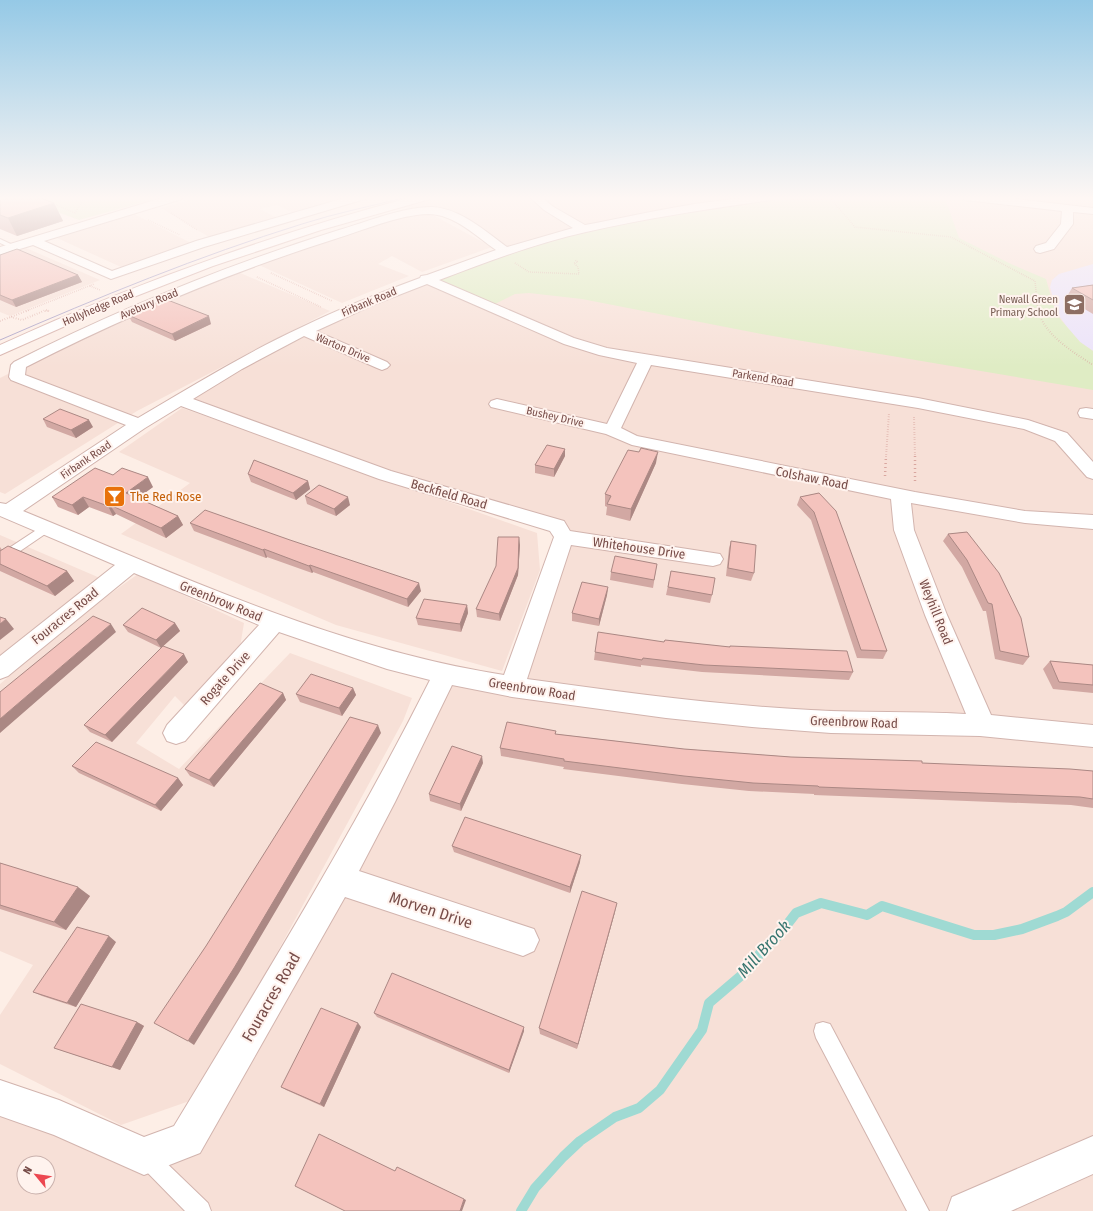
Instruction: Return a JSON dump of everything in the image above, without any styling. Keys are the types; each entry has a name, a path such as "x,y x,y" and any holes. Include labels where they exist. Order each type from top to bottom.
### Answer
{"street":[{"path":"63,254 111,275 173,254"},
{"name":"Hollyhedge Road","path":"0,351 130,294 239,254"},
{"name":"Avebury Road","path":"139,424 17,377 19,365 113,320 238,269 280,254"},
{"name":"Avebury Road","path":"506,254 509,256"},
{"name":"Firbank Road","path":"4,510 139,424 237,366 304,331 344,312 426,279 516,254"},
{"name":"Parkend Road","path":"426,279 569,341 604,352 914,403 1028,425 1061,436 1093,473"},
{"name":"Warton Drive","path":"304,331 382,365"},
{"path":"612,430 646,360"},
{"name":"Beckfield Road","path":"181,400 384,475 557,526 564,536"},
{"name":"Bushey Drive","path":"497,404 612,430"},
{"name":"Colshaw Road","path":"612,430 632,440 900,495 1025,517 1093,522"},
{"name":"Weyhill Road","path":"900,495 904,530 936,615 983,725"},
{"name":"Greenbrow Road","path":"4,510 274,623 376,655 445,674 512,686 661,708 812,721 983,725 1093,736"},
{"path":"512,686 564,536"},
{"name":"Whitehouse Drive","path":"564,536 713,558"},
{"name":"Fouracres Road","path":"0,668 131,564"},
{"name":"Rogate Drive","path":"176,732 274,623"},
{"name":"Fouracres Road","path":"144,1156 187,1140 339,880 412,744 445,674"},
{"name":"Morven Drive","path":"339,880 523,940"},
{"path":"0,1098 59,1118 144,1156"},
{"path":"966,1211 1093,1155"}],"lane":[{"path":"0,559 47,527"},
{"path":"823,1031 918,1211"},
{"path":"144,1156 200,1211"}],"path":[{"path":"983,254 1035,281 1036,300 1041,318 1055,335 1075,353 1093,365"},
{"path":"509,256 529,272 579,274 578,267 574,263 578,262 575,260"},
{"path":"252,264 344,312"},
{"path":"238,269 344,312"},
{"path":"0,321 89,286 111,275"},
{"path":"889,399 900,495"},
{"path":"900,495 914,403"}],"shaded area":[{"path":"12,254 39,254 100,280 10,316 0,312 0,258"},
{"path":"91,254 160,254 121,267"},
{"path":"293,254 474,254 422,272 392,256 378,264 409,276 342,303 259,265"},
{"path":"499,254 1093,254 1093,1211 0,1211 0,1098 144,1156 187,1139 445,674 512,686 557,526 459,497 181,400 277,344"},
{"name":"Newall Green Primary School","path":"1093,264 1093,351 1080,342 1057,313 1050,287 1052,280 1059,274"},
{"path":"238,272 330,311 137,411 5,494 0,492 0,378 44,356"},
{"path":"182,408 537,533 540,570 502,671 336,625 121,534 190,483 119,452"},
{"path":"0,535 100,578 0,655"},
{"path":"138,574 244,623 240,647 185,706 175,696 136,743 179,769 290,653 412,698 403,721 198,1098 121,1125 0,1064 0,1015 33,965 0,951 0,684 82,614"}],"green space":[{"path":"510,254 990,254 1046,279 1056,314 1080,342 1093,351 1093,390 767,335 582,299 529,293 515,294 493,305 440,280"}],"building":[{"path":"4,254 28,254 78,275 12,300 0,295 0,255"},
{"path":"1093,285 1093,300 1072,288"},
{"path":"165,299 209,316 172,334 128,315"},
{"path":"60,409 89,420 71,430 43,419"},
{"path":"547,445 565,449 554,469 535,465"},
{"path":"641,448 658,452 631,509 607,504 611,496 605,494 628,450 639,452"},
{"path":"254,460 308,481 293,493 248,474"},
{"path":"95,468 113,475 122,468 148,477 126,493 178,516 161,528 110,505 108,506 83,497 72,505 52,497"},
{"path":"319,485 348,497 334,509 305,496"},
{"path":"819,493 836,511 887,651 861,650 814,512 800,497"},
{"path":"205,510 419,583 407,599 264,549 263,550 190,523"},
{"path":"967,532 999,573 1021,618 1029,657 1000,651 992,604 988,603 967,560 948,534"},
{"path":"498,537 519,537 518,568 499,614 476,609 496,566"},
{"path":"731,541 756,545 754,573 728,568"},
{"path":"8,546 67,571 47,586 0,564 0,551"},
{"path":"615,556 657,564 654,580 611,572"},
{"path":"671,571 715,578 712,595 668,587"},
{"path":"582,582 608,587 599,619 572,613"},
{"path":"424,599 467,605 460,624 416,618"},
{"path":"142,608 175,623 156,640 123,625"},
{"path":"93,616 111,624 0,719 0,692"},
{"path":"0,617 6,619 0,624"},
{"path":"598,632 664,642 665,640 730,647 847,651 853,672 704,665 643,658 642,660 595,652"},
{"path":"163,646 184,654 105,735 84,725"},
{"path":"1050,661 1093,665 1093,685 1059,682"},
{"path":"311,674 353,688 339,708 296,694"},
{"path":"260,683 283,693 209,780 185,769"},
{"path":"350,717 378,725 234,968 188,1041 154,1023 206,946"},
{"path":"507,722 556,731 555,734 684,749 791,757 922,761 922,763 1093,771 1093,799 1080,797 753,783 564,761 564,759 500,748"},
{"path":"96,742 178,778 155,805 72,766"},
{"path":"452,746 482,756 460,804 429,794"},
{"path":"465,817 581,855 570,887 452,846"},
{"path":"0,863 78,887 54,922 0,905"},
{"path":"582,891 617,903 578,1044 539,1028"},
{"path":"77,927 109,936 67,1003 33,992"},
{"path":"392,973 524,1027 509,1070 374,1013"},
{"path":"81,1004 137,1022 112,1067 54,1048"},
{"path":"321,1008 358,1023 320,1104 281,1087"},
{"path":"319,1134 395,1171 397,1167 464,1199 460,1211 345,1211 295,1186"}],"waterway":[{"name":"Mill Brook","path":"521,1211 535,1188 563,1157 580,1141 615,1117 639,1108 660,1090 702,1030 709,1003 750,968 763,949 779,935 796,913 821,903 867,915 882,906 974,935 994,935 1022,929 1057,916 1066,912 1093,892"}],"tram line":[{"path":"0,340 74,308 215,254"}],"place":[{"name":"Newall Green Primary School","path":"1074,305"},
{"name":"The Red Rose","path":"115,496"}]}
